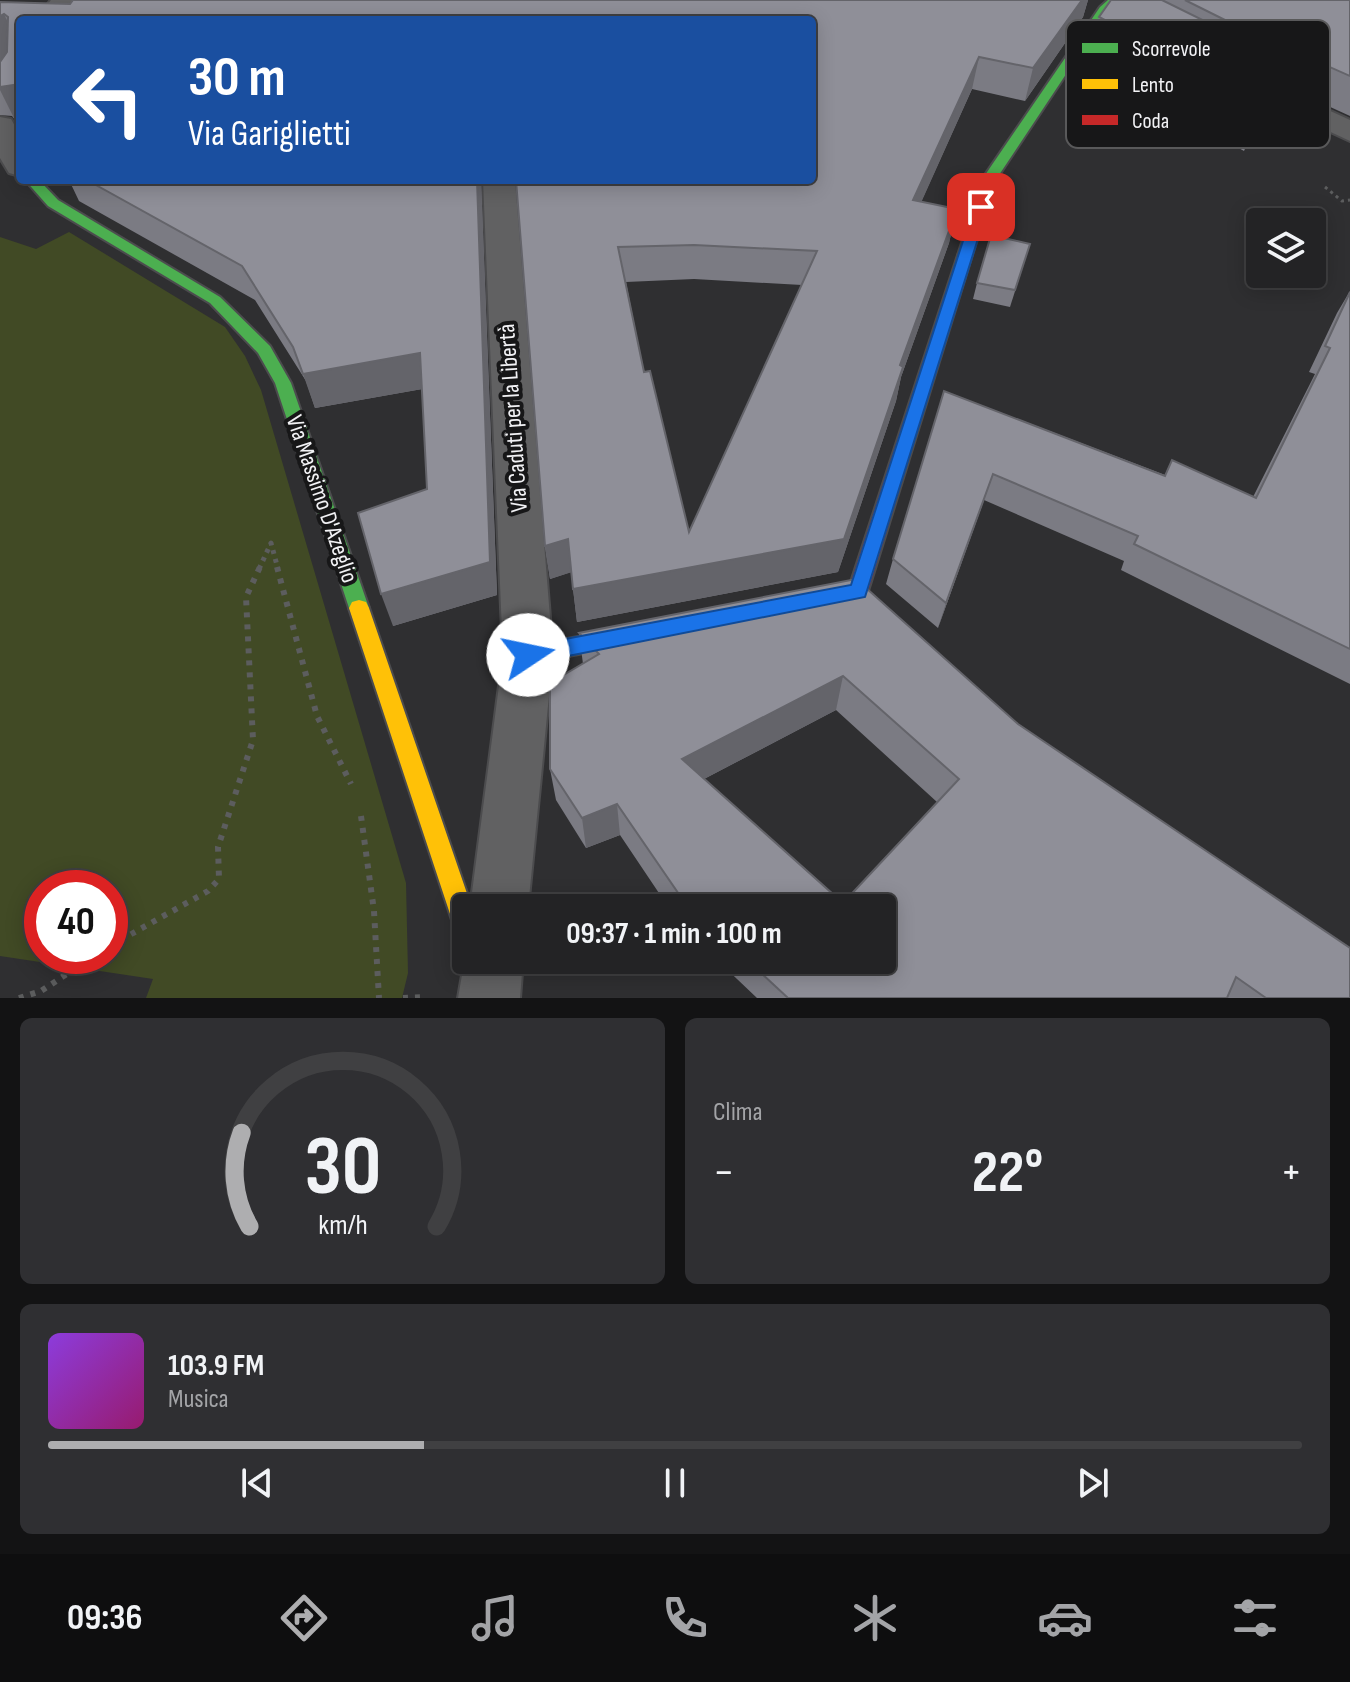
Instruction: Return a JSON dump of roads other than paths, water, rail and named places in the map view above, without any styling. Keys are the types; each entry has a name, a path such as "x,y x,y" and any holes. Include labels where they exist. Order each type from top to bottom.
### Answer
{"street":[{"path":"783,606 864,597 990,178 1066,69"},
{"path":"1330,122 1350,132"},
{"path":"0,126 16,158"},
{"name":"Via Massimo D'Azeglio","path":"36,184 53,203 215,300 271,361 283,383 455,894"},
{"name":"Via Caduti per la Libertà","path":"499,184 528,655 501,894"},
{"path":"528,655 663,629"}]}
